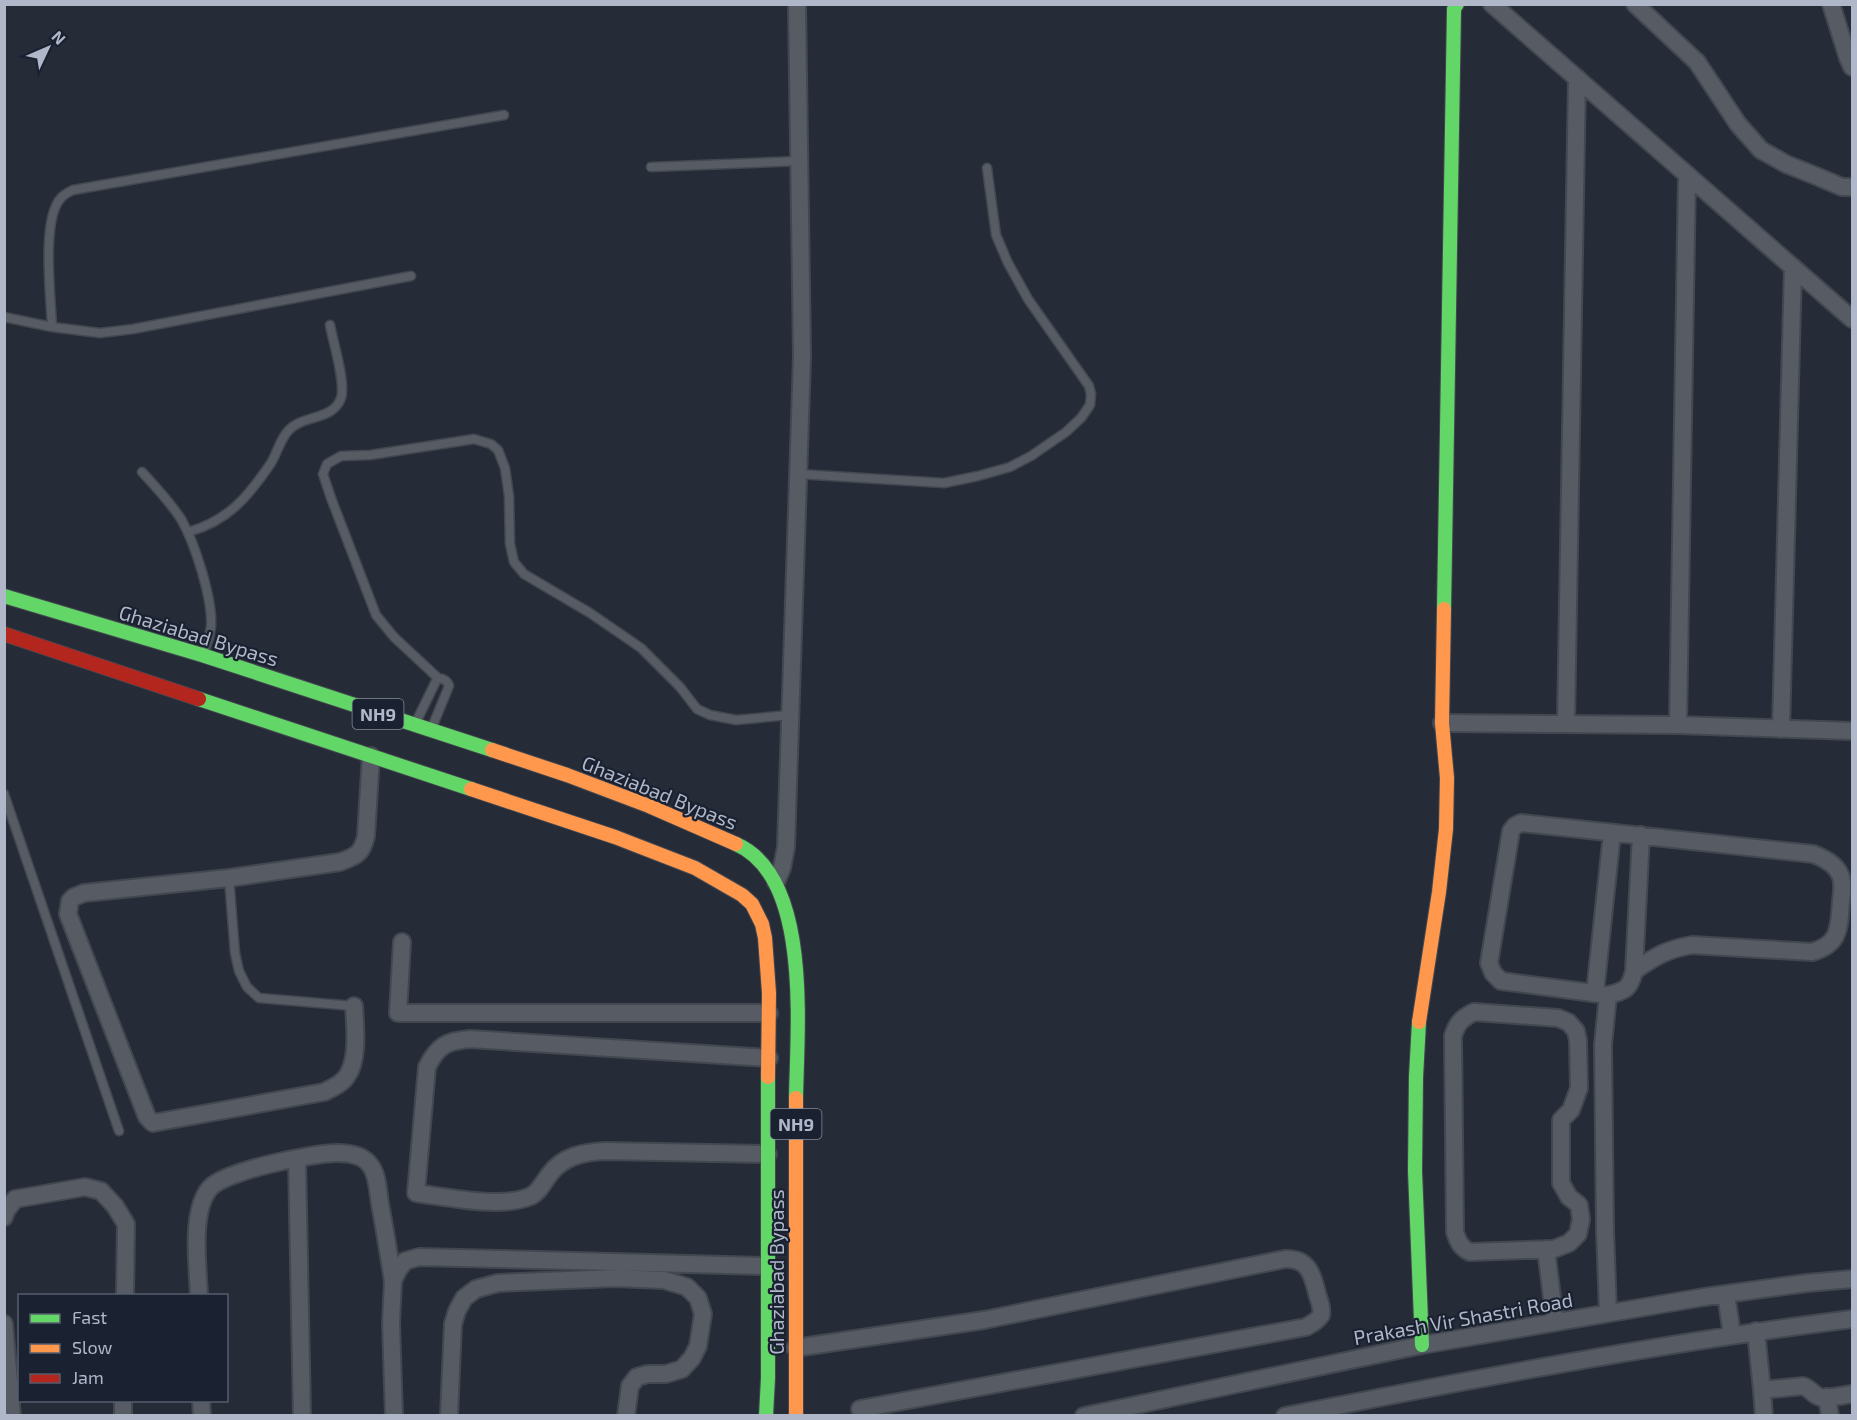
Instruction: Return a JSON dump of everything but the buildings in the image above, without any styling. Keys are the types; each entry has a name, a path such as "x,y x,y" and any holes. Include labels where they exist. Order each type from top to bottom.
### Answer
{"main road":[{"path":"1422,1345 1415,1171 1416,1077 1420,1011 1439,892 1446,829 1447,778 1442,723 1454,21 1458,4"},
{"name":"Ghaziabad Bypass","path":"4,596 202,655 431,730 468,749 518,765 567,775 649,806 746,848 766,866 776,882 787,913 798,977 796,1416"},
{"name":"Ghaziabad Bypass","path":"4,634 371,756 459,779 508,796 694,868 742,895 752,904 762,924 765,938 769,1013 766,1416"}],"street":[{"path":"776,882 783,868 786,847 802,357 797,4"},
{"path":"1492,4 1852,319"},
{"path":"1635,4 1697,62 1728,111 1761,150 1786,164 1842,187 1852,187"},
{"path":"1831,4 1852,67"},
{"path":"1566,723 1577,78"},
{"path":"1678,725 1688,175"},
{"path":"1781,729 1793,267"},
{"path":"1442,723 1678,725 1852,731"},
{"path":"354,1006 356,1047 348,1075 338,1085 324,1092 151,1122 147,1117 68,914 70,902 74,897 84,893 229,878 340,862 354,857 363,848 366,836 371,756"},
{"path":"1634,971 1655,956 1673,948 1692,945 1812,952 1824,949 1838,933 1842,894 1842,878 1835,867 1824,858 1813,854 1641,835 1521,823 1511,831 1489,963 1493,973 1501,981 1602,994 1624,991 1632,982 1634,971 1641,835"},
{"path":"1608,1313 1602,994 1612,833"},
{"path":"402,942 398,1013 769,1013"},
{"path":"1474,1012 1558,1018 1568,1022 1576,1031 1579,1088 1571,1110 1561,1120 1561,1183 1569,1197 1579,1205 1581,1219 1578,1234 1569,1243 1546,1249 1470,1252 1464,1250 1458,1242 1455,1232 1453,1036 1457,1024 1465,1016 1474,1012"},
{"path":"768,1154 588,1152 569,1157 557,1165 540,1189 532,1196 512,1201 485,1201 416,1193 427,1067 434,1053 452,1041 470,1040 769,1058"},
{"path":"199,1294 199,1212 211,1187 241,1173 336,1153 350,1154 366,1160 371,1166 377,1185 393,1281 391,1323 394,1416"},
{"path":"297,1160 302,1416"},
{"path":"5,1213 15,1199 85,1187 101,1191 115,1206 126,1224 125,1294"},
{"path":"1546,1249 1555,1322"},
{"path":"393,1281 405,1261 418,1257 767,1266"},
{"path":"795,1348 984,1320 1285,1259 1294,1259 1303,1263 1313,1277 1321,1314 1318,1320 1306,1326 891,1409 860,1409"},
{"path":"449,1416 453,1324 456,1311 464,1298 476,1288 498,1283 615,1278 664,1280 687,1287 698,1299 703,1314 698,1346 682,1370 637,1377 630,1386 626,1416"},
{"name":"Prakash Vir Shastri Road","path":"1084,1416 1422,1345 1726,1294 1852,1279"},
{"path":"1726,1294 1732,1335"},
{"path":"1285,1416 1732,1335 1852,1319"},
{"path":"4,1324 12,1416"},
{"path":"1756,1331 1764,1416"},
{"path":"1762,1390 1803,1386 1821,1397 1852,1394"},
{"path":"1827,1396 1830,1416"}],"lane":[{"path":"52,327 49,246 51,222 55,207 62,197 73,190 504,115"},
{"path":"651,167 800,161"},
{"path":"798,474 944,483 1010,467 1031,456 1082,418 1090,405 1089,386 1028,299 1008,263 996,235 987,168"},
{"path":"4,318 100,333 133,329 411,276"},
{"path":"188,532 204,528 222,518 242,500 271,462 288,431 308,418 330,412 338,405 342,396 342,385 330,325"},
{"path":"431,730 449,686 447,681 438,678 394,637 376,615 323,474 327,464 341,456 370,455 474,440 491,444 498,450 505,468 509,496 510,544 514,562 524,574 590,613 641,648 680,687 697,709 710,715 736,720 790,715"},
{"path":"142,472 170,504 188,532 195,552 210,610 211,626 208,642 202,655"},
{"path":"414,726 438,678"},
{"path":"4,794 9,820 118,1131"},
{"path":"229,878 238,971 247,987 259,998 354,1006"}],"traffic: fast":[{"path":"1444,609 1454,9 1457,4"},
{"path":"4,596 202,655 492,750"},
{"path":"199,699 471,789"},
{"path":"736,844 760,862 778,888 789,921 795,957 797,996 796,1098"},
{"path":"1419,1022 1415,1171 1422,1345"},
{"path":"766,1416 768,1077"}],"traffic: slow":[{"path":"1419,1022 1446,829 1447,778 1442,723 1444,609"},
{"path":"492,750 649,806 736,844"},
{"path":"471,789 615,837 695,868 742,895 752,904 762,924 765,938 769,993 768,1077"},
{"path":"796,1098 796,1416"}],"traffic: jam":[{"path":"4,634 199,699"}]}
